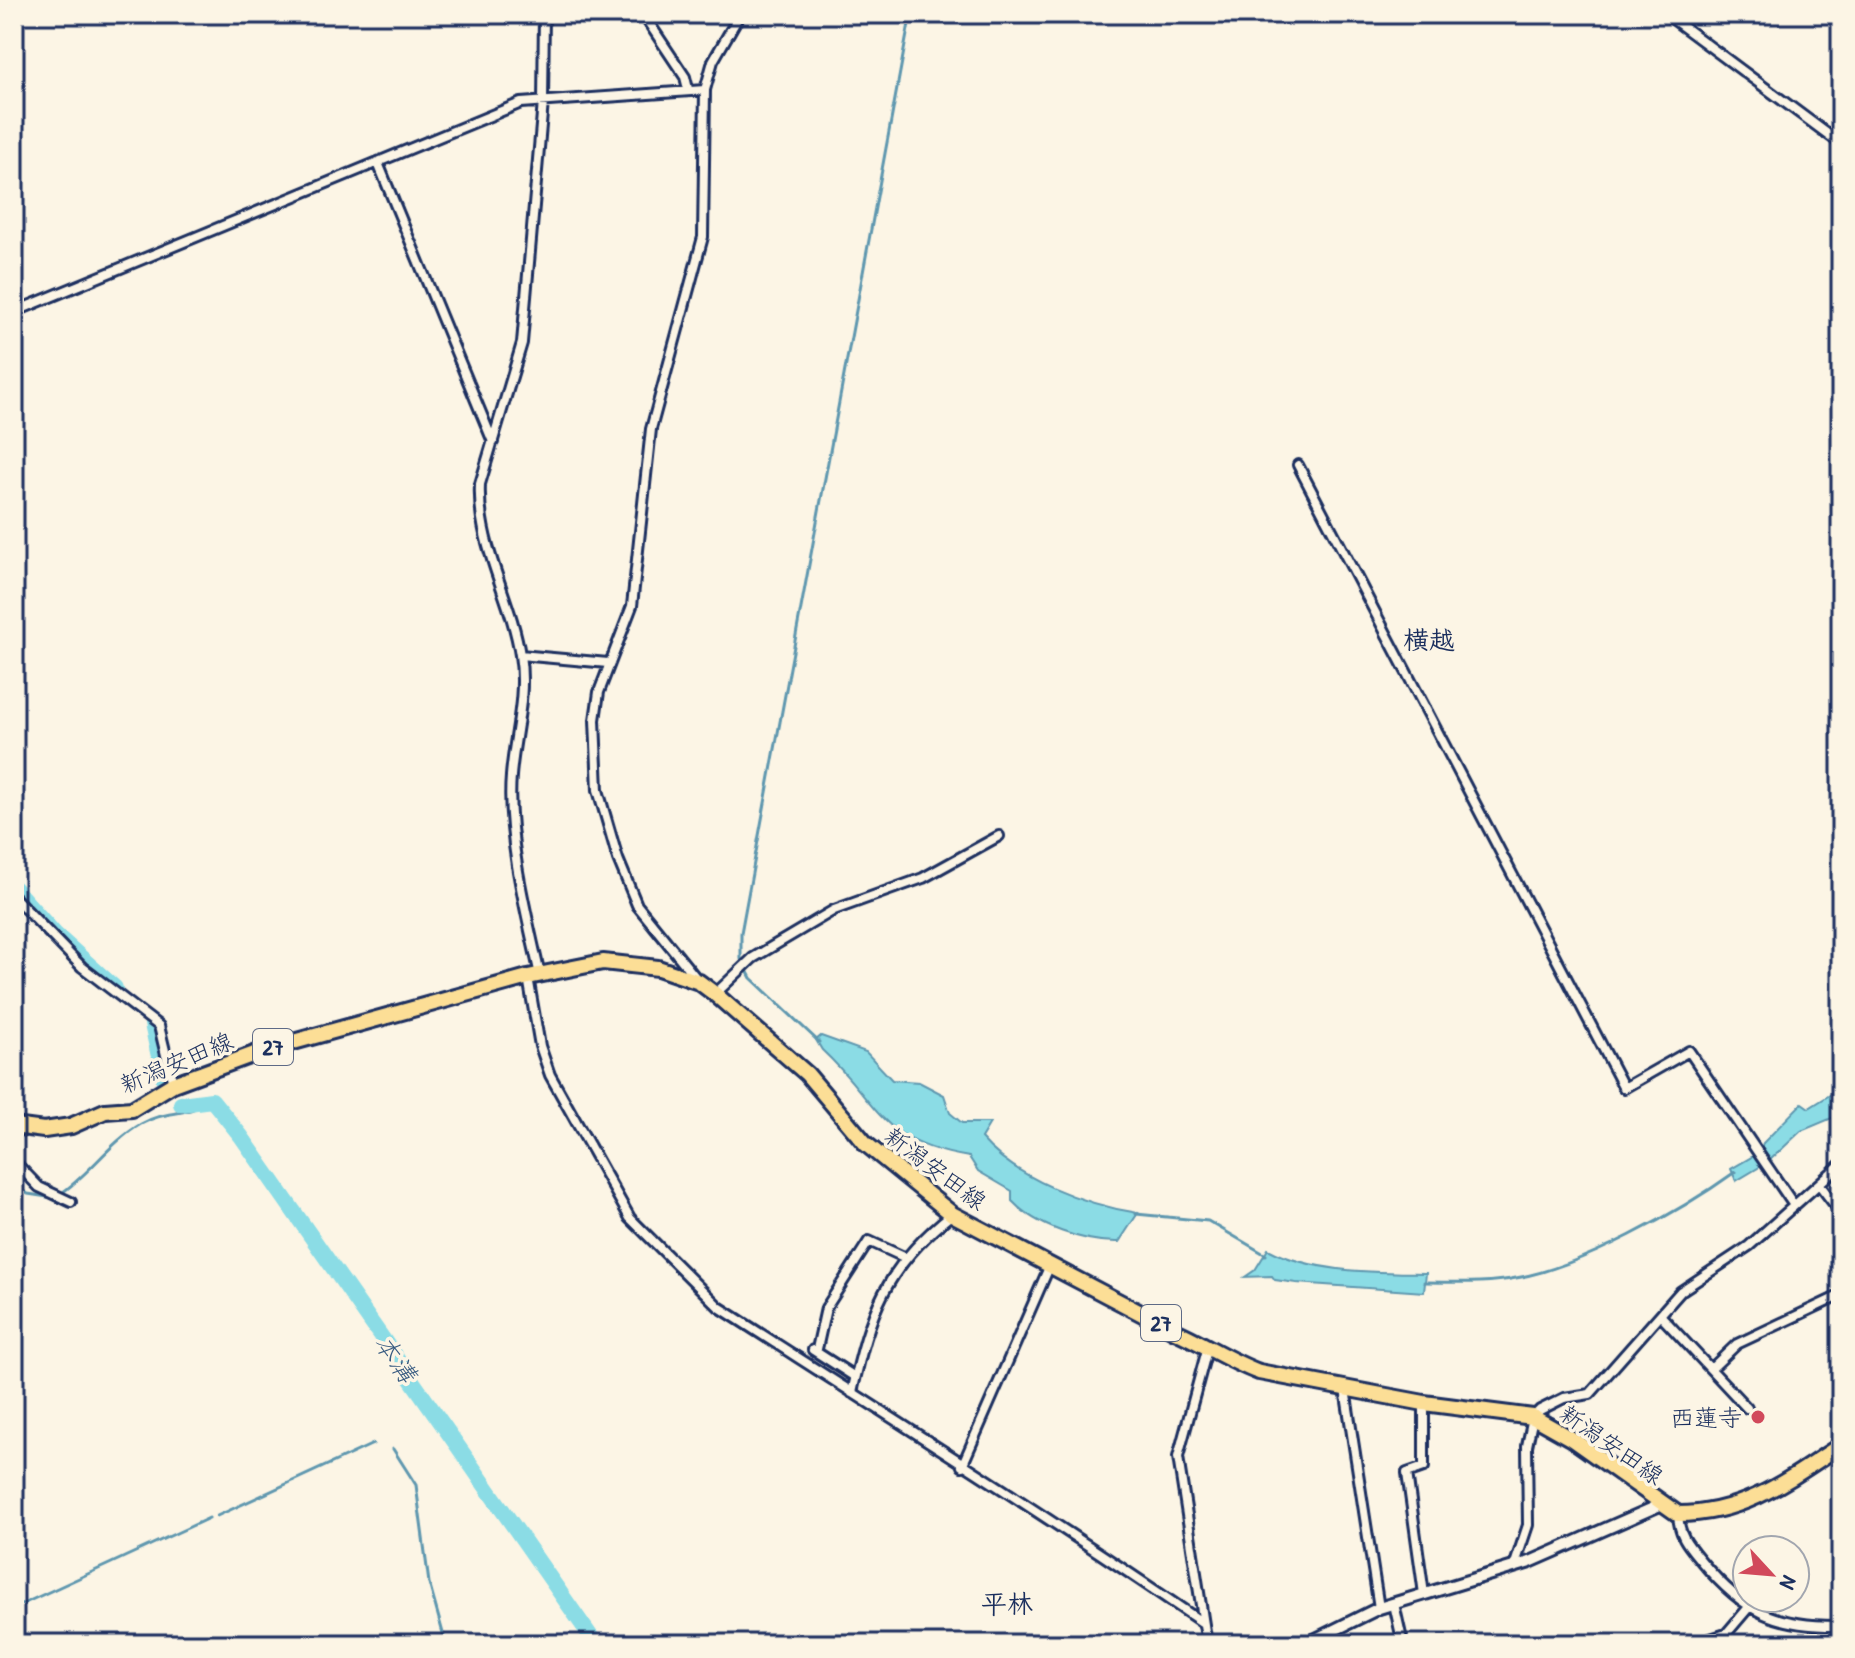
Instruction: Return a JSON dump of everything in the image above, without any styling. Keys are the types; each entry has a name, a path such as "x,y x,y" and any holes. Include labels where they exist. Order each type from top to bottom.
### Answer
{"main road":[{"name":"新潟安田線","path":"14,1126 44,1130 71,1126 105,1111 132,1109 173,1084 268,1049 534,976 603,962 658,968 699,982 715,994 807,1074 866,1144 952,1214 1208,1345 1239,1365 1259,1372 1424,1403 1533,1417 1572,1439 1660,1505 1678,1514 1699,1514 1768,1494 1841,1445"}],"street":[{"path":"544,14 543,102 522,343 480,484 479,506 485,545 520,655 521,694 511,776 511,819 534,976 540,1046 550,1075 630,1218 719,1307 1080,1539 1203,1623"},
{"path":"643,14 685,77 688,89"},
{"path":"699,982 637,905 618,859 602,808 595,720 608,663 632,606 651,429 703,237 705,90 713,61 740,14"},
{"path":"1666,14 1841,144"},
{"path":"14,312 521,103 705,90"},
{"path":"378,163 493,443"},
{"path":"1298,465 1624,1088 1689,1051 1752,1148 1793,1204"},
{"path":"520,655 608,663"},
{"path":"715,994 753,958 834,910 923,878 999,836"},
{"path":"14,897 82,967 159,1026 173,1084"},
{"path":"14,1161 39,1187 71,1202"},
{"path":"1514,1567 1528,1525 1527,1446 1533,1417 1564,1398 1590,1394 1681,1291 1749,1246 1841,1164"},
{"path":"1819,1184 1841,1213"},
{"path":"852,1393 868,1322 919,1240 952,1214"},
{"path":"855,1377 813,1350 817,1349 826,1308 869,1241 906,1258"},
{"path":"962,1466 1050,1265"},
{"path":"1711,1369 1737,1344 1838,1297 1841,1306"},
{"path":"1660,1315 1747,1408"},
{"path":"1207,1644 1178,1457 1208,1345"},
{"path":"1345,1389 1374,1595 1379,1608"},
{"path":"1424,1403 1424,1467 1407,1473 1424,1594"},
{"path":"1306,1644 1379,1608 1514,1567 1660,1505"},
{"path":"1678,1514 1679,1535 1731,1596"},
{"path":"1394,1604 1403,1644"},
{"path":"1695,1644 1726,1634 1743,1614"},
{"path":"1766,1614 1811,1627 1841,1626"}],"water":[{"path":"821,1036 866,1052 892,1080 919,1082 944,1095 950,1113 962,1123 990,1123 981,1138 996,1153 1032,1178 1096,1204 1138,1213 1119,1242 1076,1236 1034,1218 1012,1201 1012,1191 978,1171 969,1157 916,1142 898,1131 822,1050 816,1040"},
{"path":"1841,1088 1841,1111 1837,1116 1801,1131 1768,1162 1736,1181 1731,1169 1760,1152 1763,1143 1802,1103 1809,1108"},
{"path":"1268,1249 1324,1267 1426,1273 1424,1292 1296,1283 1275,1280 1272,1276 1245,1277 1255,1270"}],"waterway":[{"path":"819,1042 751,978 741,959 741,933 910,18"},
{"name":"本溝","path":"14,888 56,935 115,988"},
{"name":"本溝","path":"152,1024 164,1080"},
{"path":"60,1194 141,1124 159,1116 202,1106 212,1100"},
{"name":"本溝","path":"181,1104 212,1100 241,1136 596,1644"},
{"path":"1424,1282 1505,1280 1542,1272 1630,1236 1735,1172"},
{"path":"14,1185 28,1194 54,1198"},
{"path":"1136,1214 1208,1221 1266,1255"},
{"path":"217,1516 373,1444"},
{"path":"393,1449 416,1485 429,1583 446,1644"},
{"path":"14,1608 209,1518"}],"place":[{"name":"西蓮寺","path":"1758,1417"}],"district":[{"name":"横越","path":"1429,639"},
{"name":"平林","path":"1007,1603"}]}
